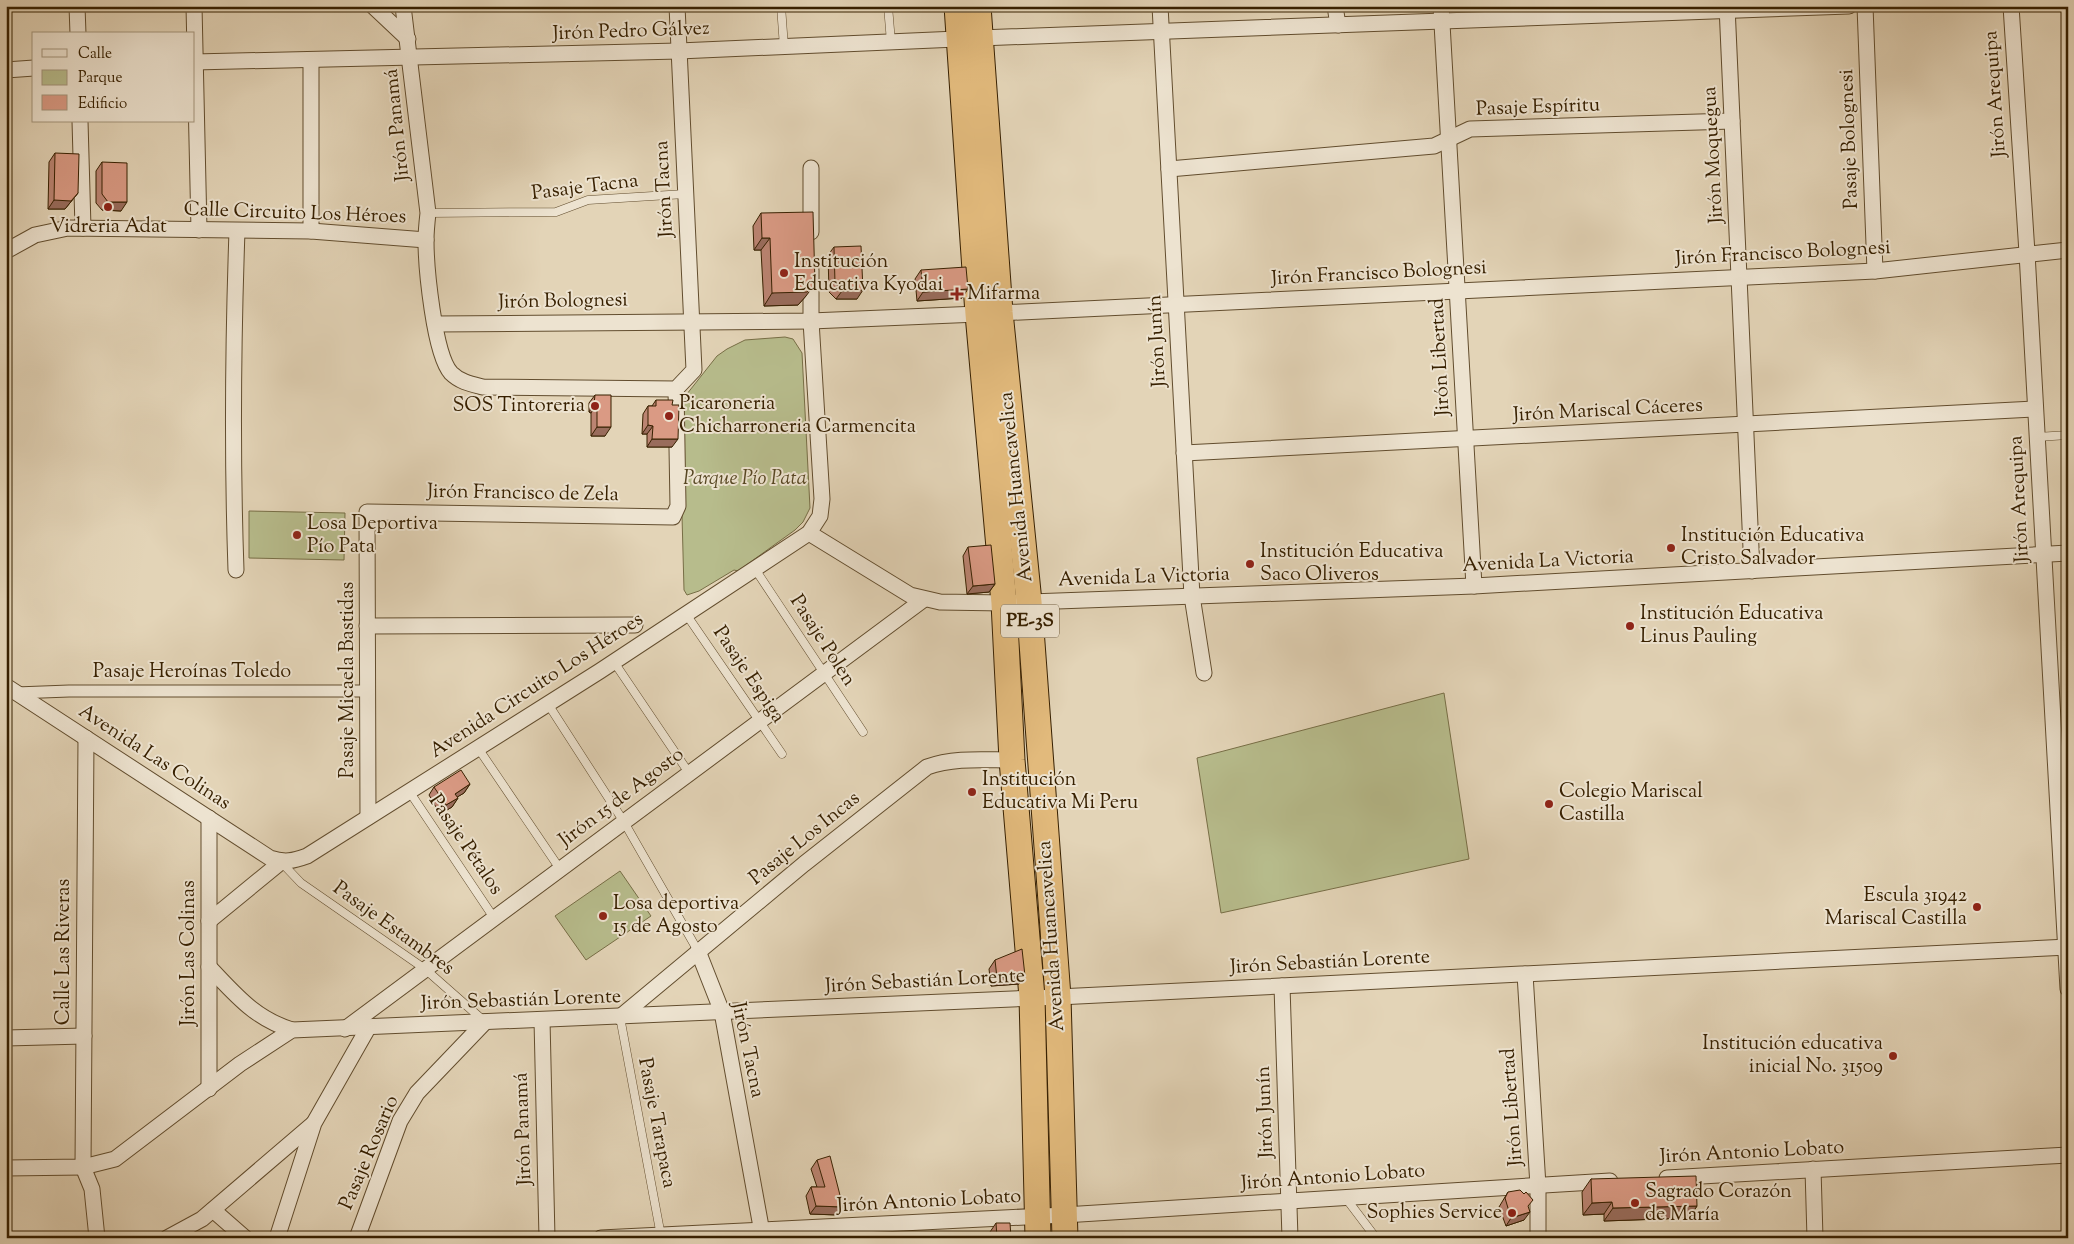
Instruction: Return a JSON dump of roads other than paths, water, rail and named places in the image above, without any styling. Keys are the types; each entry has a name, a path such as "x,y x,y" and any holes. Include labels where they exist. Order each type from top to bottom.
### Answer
{"highway":[{"name":"Avenida Huancavelica","path":"957,6 969,39 989,313 1012,760 1032,997 1038,1227"},
{"name":"Avenida Huancavelica","path":"969,39 978,6"},
{"name":"Avenida Huancavelica","path":"989,313 1029,602 1058,997 1065,1226"}],"street":[{"path":"77,6 78,32"},
{"path":"194,6 194,32"},
{"path":"373,6 408,39"},
{"name":"Jirón Panamá","path":"404,6 428,213 426,240"},
{"name":"Jirón Tacna","path":"676,389 694,370 677,6"},
{"name":"Jirón Junín","path":"1160,6 1192,596 1204,674"},
{"path":"1335,6 1338,25"},
{"name":"Jirón Pedro Gálvez","path":"195,62 411,58 784,47 1338,25 1442,14 1849,6"},
{"name":"Pasaje Bolognesi","path":"1864,6 1875,271"},
{"name":"Jirón Arequipa","path":"2011,6 2027,253 2068,989"},
{"name":"Jirón Moquegua","path":"1727,8 1752,571"},
{"name":"Jirón Libertad","path":"1442,14 1474,586"},
{"path":"311,60 311,232"},
{"path":"6,70 32,68"},
{"path":"195,96 199,230"},
{"name":"Pasaje Espíritu","path":"1169,169 1434,146 1470,129 1732,121"},
{"path":"80,122 83,228"},
{"path":"809,533 820,516 822,504 811,321 811,168"},
{"name":"Calle Circuito Los Héroes","path":"6,262 11,249 44,232 55,229 311,232 426,240 435,324 442,354 450,372 460,380 483,387 676,389"},
{"path":"236,570 234,355 237,231"},
{"name":"Jirón Francisco Bolognesi","path":"692,321 811,321 1875,271 2068,250"},
{"name":"Jirón Bolognesi","path":"435,324 692,321"},
{"name":"Jirón Francisco de Zela","path":"367,512 673,517 678,506 676,389"},
{"name":"Jirón Mariscal Cáceres","path":"1184,453 2035,409"},
{"name":"Pasaje Micaela Bastidas","path":"367,512 368,817"},
{"name":"Avenida La Victoria","path":"809,533 910,595 923,600 940,602 1004,603 1474,586 2068,553"},
{"name":"Avenida Circuito Los Héroes","path":"282,862 293,861 307,856 614,662 809,533"},
{"name":"Jirón 15 de Agosto","path":"345,1029 923,600"},
{"path":"367,626 635,625"},
{"name":"Pasaje Heroínas Toledo","path":"11,690 368,691"},
{"name":"Avenida Las Colinas","path":"11,690 264,854 282,862"},
{"name":"Calle Las Riveras","path":"83,1167 86,738"},
{"name":"Pasaje Los Incas","path":"620,1017 804,864 927,767 940,762 957,760 1012,760"},
{"name":"Jirón Las Colinas","path":"209,818 209,1089"},
{"path":"209,921 282,862"},
{"name":"Jirón Sebastián Lorente","path":"292,1030 1058,997 2067,947"},
{"name":"Jirón Tacna","path":"698,951 722,1012 762,1234"},
{"path":"209,968 251,1010 276,1025 292,1030"},
{"name":"Jirón Libertad","path":"1525,974 1538,1186 1538,1238"},
{"name":"Jirón Junín","path":"1282,986 1290,1238"},
{"name":"Jirón Panamá","path":"542,1020 548,1238"},
{"name":"Pasaje Rosario","path":"357,1238 400,1121 417,1093 485,1022"},
{"path":"277,1238 314,1123 368,1028"},
{"path":"6,1168 83,1167 115,1159 240,1064 292,1030"},
{"path":"6,1038 84,1036"},
{"path":"167,1238 202,1219 314,1123"},
{"name":"Jirón Antonio Lobato","path":"1656,1178 2068,1155"},
{"path":"83,1167 92,1189 97,1238"},
{"path":"1813,1169 1815,1238"},
{"name":"Jirón Antonio Lobato","path":"601,1238 1065,1226 1346,1197 1626,1180"},
{"path":"213,1210 245,1238"}],"lane":[{"path":"781,6 784,47"},
{"path":"888,6 891,42"},
{"name":"Pasaje Tacna","path":"428,213 556,212 588,200 685,194"},
{"path":"2036,437 2068,434"},
{"name":"Pasaje Polen","path":"755,569 863,732"},
{"name":"Pasaje Espiga","path":"686,614 782,754"},
{"path":"614,662 689,773"},
{"name":"Jirón Tacna","path":"548,704 624,822 698,951"},
{"path":"478,748 560,869"},
{"name":"Pasaje Pétalos","path":"409,792 494,918"},
{"name":"Pasaje Estambres","path":"282,862 301,883 425,969 485,1022"},
{"name":"Pasaje Tarapaca","path":"620,1017 661,1236"},
{"path":"1346,1197 1376,1238"}],"place":[{"name":"Vidreria Adat","path":"108,207"},
{"name":"Institución Educativa Kyodai","path":"784,273"},
{"name":"Mifarma","path":"957,294"},
{"name":"SOS Tintoreria","path":"595,406"},
{"name":"Picaroneria Chicharroneria Carmencita","path":"669,416"},
{"name":"Losa Deportiva Pío Pata","path":"297,535"},
{"name":"Institución Educativa Cristo Salvador","path":"1671,548"},
{"name":"Institución Educativa Saco Oliveros","path":"1250,564"},
{"name":"Institución Educativa Linus Pauling","path":"1630,626"},
{"name":"Institución Educativa Mi Peru","path":"972,792"},
{"name":"Colegio Mariscal Castilla","path":"1549,804"},
{"name":"Escula 31942 Mariscal Castilla","path":"1977,907"},
{"name":"Losa deportiva 15 de Agosto","path":"603,916"},
{"name":"Institución educativa inicial No. 31509","path":"1893,1056"},
{"name":"Sagrado Corazón de María","path":"1635,1203"},
{"name":"Sophies Service","path":"1512,1213"}],"park label":[{"name":"Parque Pío Pata","path":"745,479"}]}
